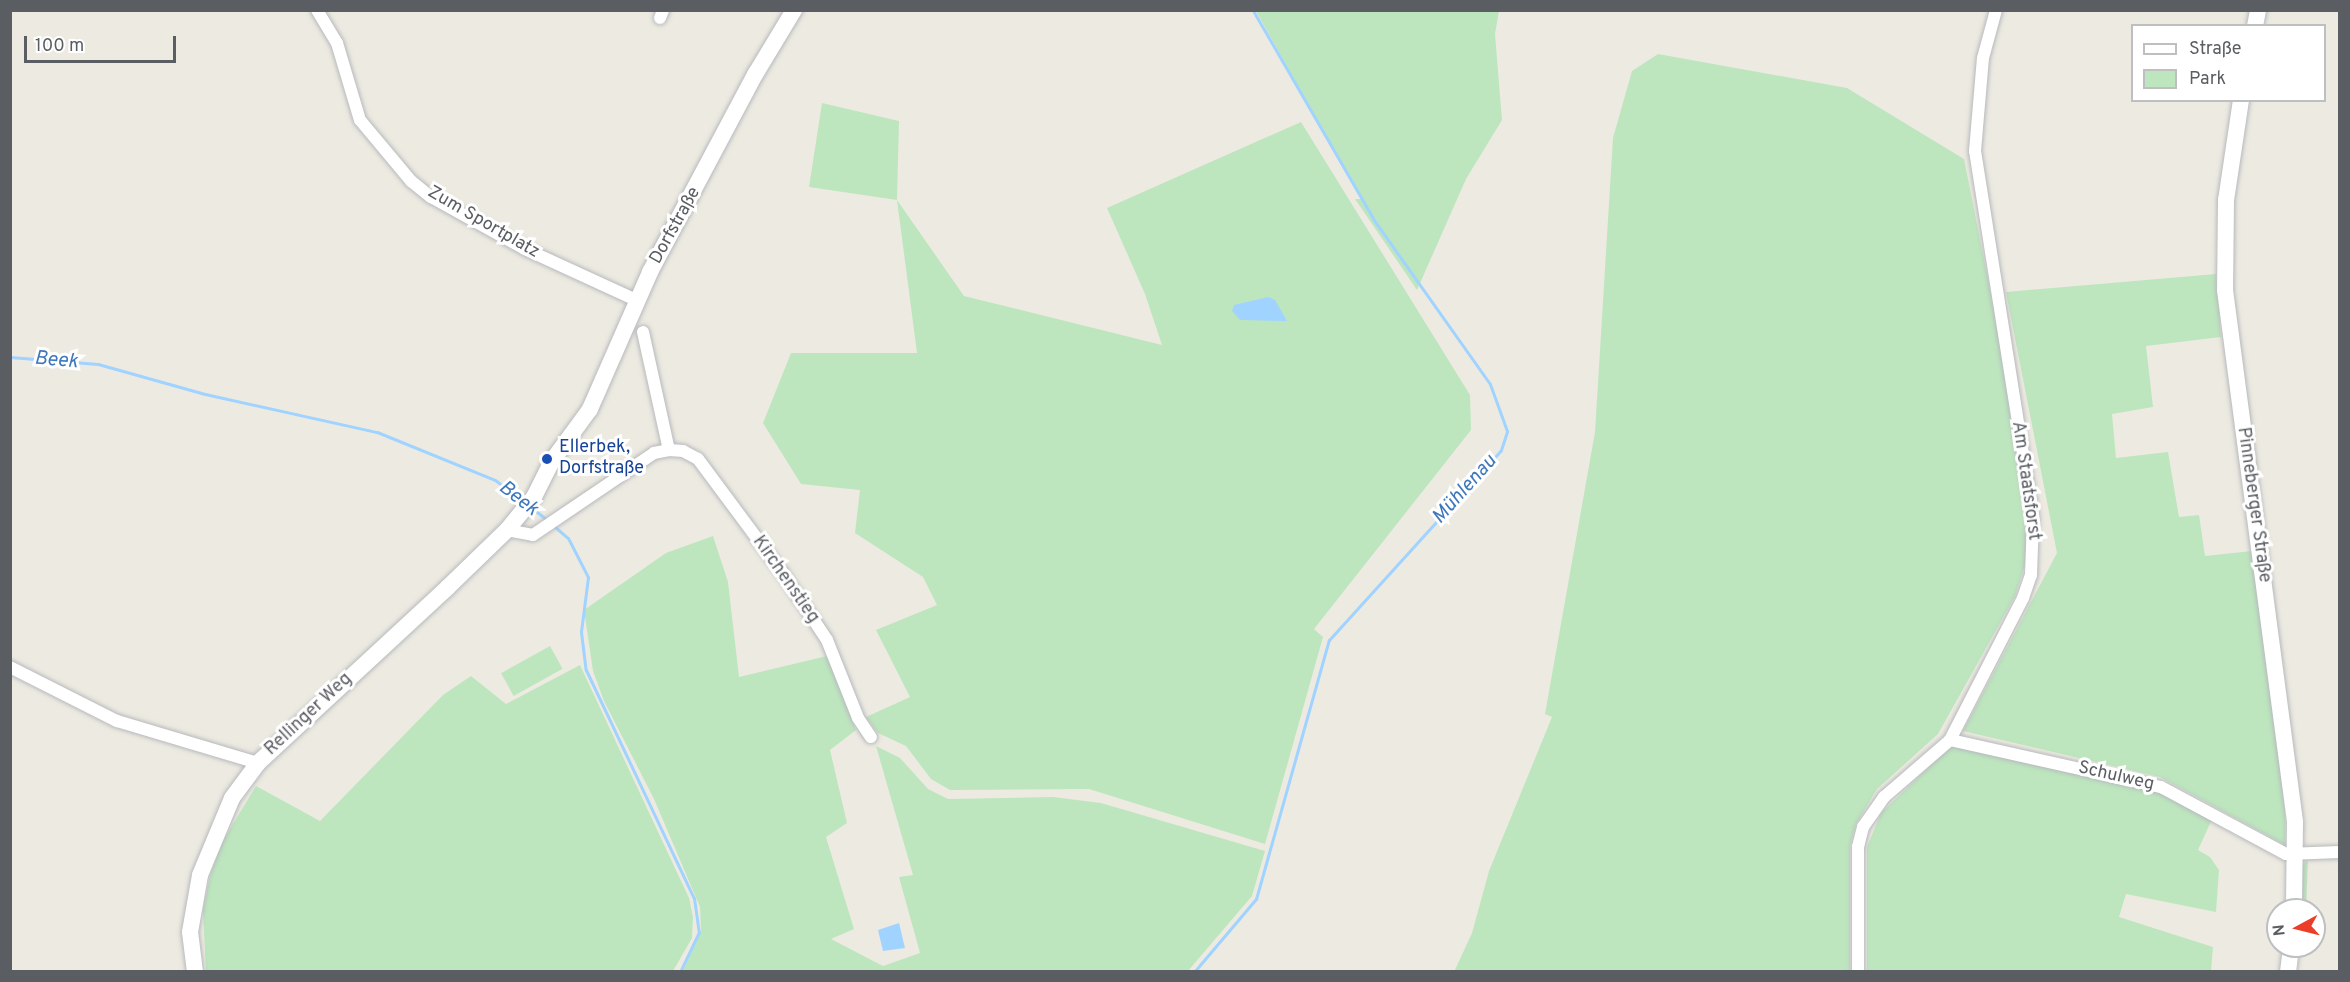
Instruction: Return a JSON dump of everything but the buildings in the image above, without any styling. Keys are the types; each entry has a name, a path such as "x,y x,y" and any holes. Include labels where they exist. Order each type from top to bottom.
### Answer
{"street":[{"name":"Zum Sportplatz","path":"318,10 337,43 360,120 411,181 431,197 525,249 638,301"},
{"name":"Dorfstraße","path":"523,511 538,490 552,461 575,434 611,367 638,301 756,73 791,18 804,10"},
{"name":"Am Staatsforst","path":"1858,972 1858,847 1863,827 1884,796 1950,740 2023,598 2035,546 1975,151 1983,58 1996,10"},
{"name":"Pinneberger Straße","path":"2241,102 2226,200 2225,290 2279,695 2296,856 2294,898"},
{"path":"507,530 533,535 654,453 669,450 643,332"},
{"name":"Kirchenstieg","path":"669,450 683,451 698,459 782,572 826,640 858,718 871,737"},
{"name":"Rellinger Weg","path":"195,972 190,932 200,874 227,807 258,763 507,530 523,511"},
{"path":"10,667 117,721 258,763"},
{"name":"Schulweg","path":"1950,740 2161,787 2286,854 2296,856 2340,852"}],"green space":[{"path":"1256,11 1499,11 1495,34 1502,120 1466,179 1417,290 1355,199 1361,199"},
{"path":"1658,54 1847,88 1964,159 2000,340 2031,546 2015,596 1938,734 1877,789 1856,824 1850,846 1850,971 1454,972 1472,933 1489,871 1552,717 1545,714 1595,432 1613,138 1632,71"},
{"path":"822,103 899,121 897,200 809,187"},
{"path":"1301,122 1470,395 1471,430 1314,629 1323,637 1265,844 1089,789 950,790 931,779 906,746 878,733 866,717 910,697 876,630 937,605 923,577 855,533 860,490 801,484 763,423 791,353 917,353 897,200 964,296 1162,345 1145,294 1107,208"},
{"path":"2216,274 2221,337 2146,346 2153,407 2112,414 2116,458 2168,452 2179,517 2199,515 2205,556 2252,551 2285,810 2285,845 2160,777 1963,731 2057,553 2006,292"},
{"path":"713,536 728,582 739,677 827,656 856,730 830,750 847,823 826,837 854,929 831,939 883,966 920,953 899,877 913,875 876,746 900,758 928,789 948,799 1053,797 1101,803 1265,851 1252,896 1188,971 683,971 701,932 700,907 654,799 604,701 593,671 584,610 666,553"},
{"path":"550,646 563,669 514,696 501,673"},
{"path":"580,665 689,898 693,917 692,938 673,971 206,972 203,910 210,876 221,844 256,786 320,821 443,695 471,676 506,704"},
{"path":"1951,746 2158,791 2213,817 2198,850 2210,857 2219,870 2216,912 2126,894 2119,917 2213,947 2211,971 1867,971 1867,847 1881,813"},
{"path":"2308,860 2306,898 2299,898 2301,866"}],"water":[{"path":"1268,297 1275,300 1287,321 1240,320 1232,311 1234,305"},
{"path":"899,923 905,948 883,951 878,930"}],"waterway":[{"name":"Mühlenau","path":"1194,972 1256,899 1329,640 1501,450 1507,431 1490,384 1374,220 1253,10"},
{"name":"Beek","path":"10,357 98,364 205,394 377,432 495,480 524,501"},
{"name":"Beek","path":"531,507 547,520"},
{"name":"Beek","path":"554,526 568,538 588,577 581,632 586,670 694,898 699,932 680,972"}],"place":[{"name":"Ellerbek, Dorfstraße","path":"547,459"}]}
